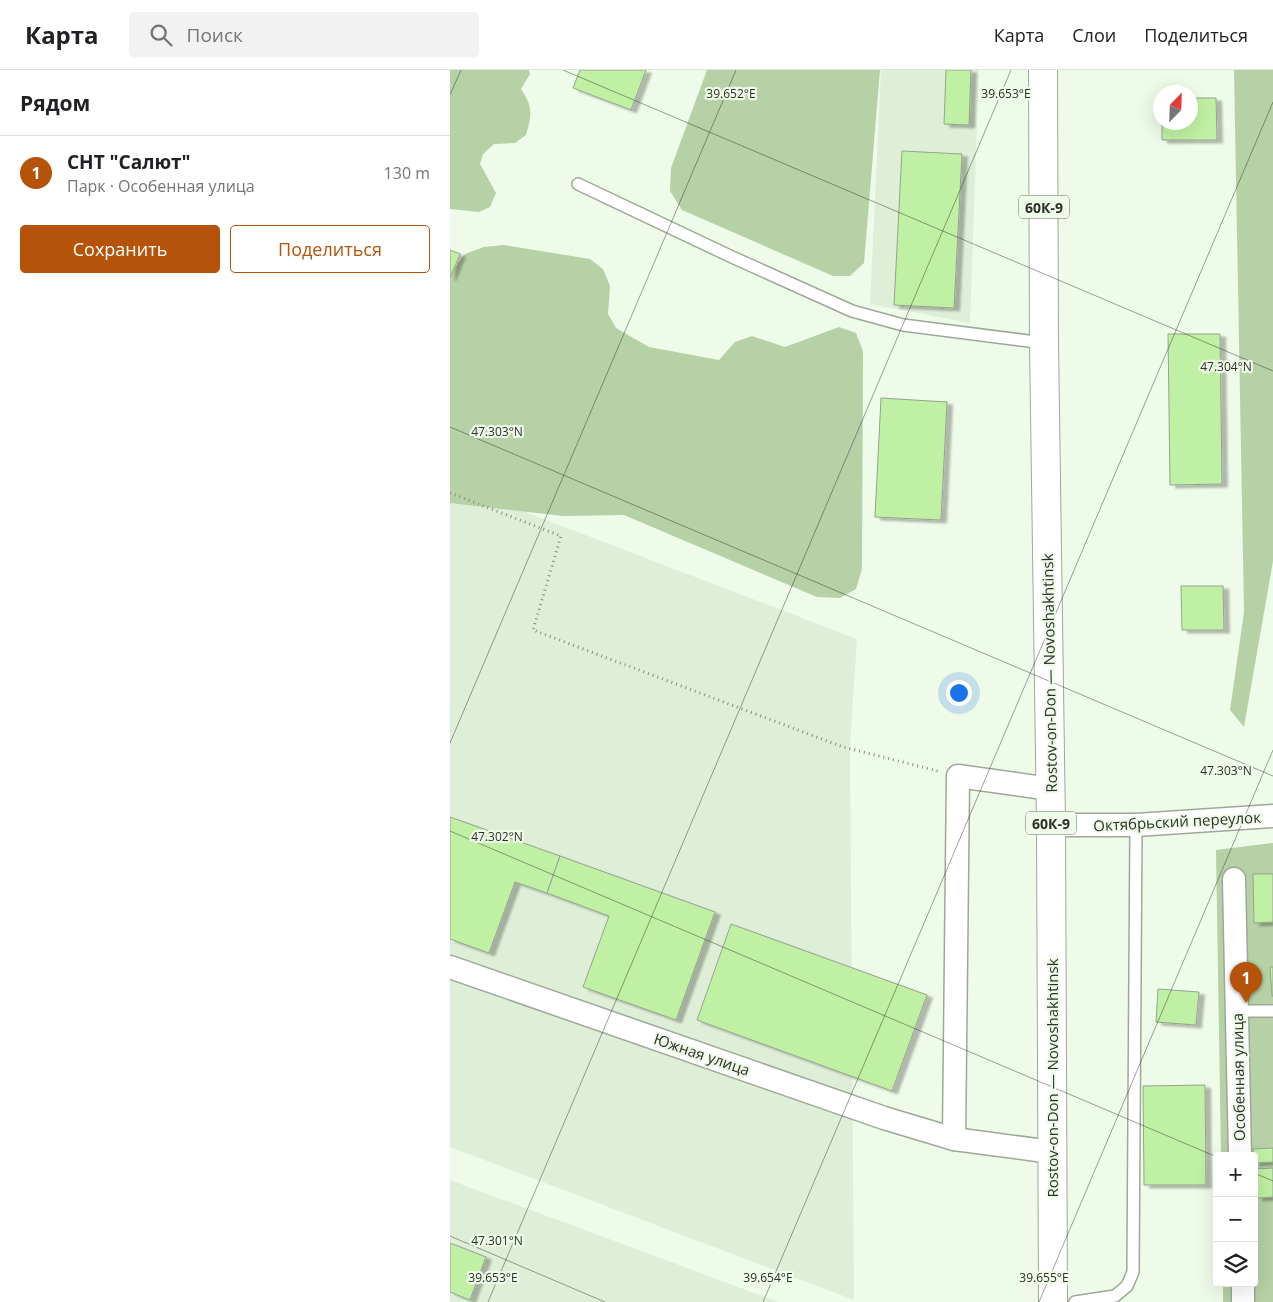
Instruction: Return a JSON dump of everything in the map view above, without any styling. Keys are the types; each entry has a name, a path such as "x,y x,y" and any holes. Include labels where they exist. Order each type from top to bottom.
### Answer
{"main road":[{"name":"60К-9","path":"1043,70 1044,343"},
{"name":"Rostov-on-Don — Novoshakhtinsk","path":"1044,343 1051,825 1053,1302"}],"street":[{"path":"954,1139 958,776 1050,789"},
{"name":"Октябрьский переулок","path":"1051,825 1136,825 1273,816"},
{"name":"Особенная улица","path":"1234,879 1240,1152"},
{"name":"Южная улица","path":"450,966 874,1115 954,1139 1052,1152"},
{"path":"1243,1287 1244,1302"}],"lane":[{"path":"578,184 852,311 903,325 1044,343"},
{"path":"1075,1302 1115,1296 1127,1286 1133,1272 1136,825"},
{"path":"1236,1011 1273,1011"}],"path":[{"path":"450,493 561,536 533,630 844,747 958,776"}],"shaded area":[{"path":"881,70 979,70 970,323 870,304"},
{"path":"450,483 857,639 850,745 854,1300 450,1147"},
{"path":"450,1180 779,1302 450,1302"}],"green space":[{"path":"450,70 529,70 530,74 521,89 528,101 530,111 526,135 515,143 494,144 483,154 480,164 496,193 490,207 479,212 450,209"},
{"path":"707,70 880,70 864,263 850,276 833,276 682,210 670,191 671,168"},
{"path":"1234,70 1273,70 1273,561 1244,727 1230,710 1244,612"},
{"path":"504,245 590,259 603,269 610,286 608,314 616,328 649,347 719,360 735,342 752,336 785,347 839,327 856,333 863,351 862,569 856,589 840,598 817,597 624,515 563,516 450,503 450,274 465,254 484,247"},
{"path":"1273,843 1273,1302 1223,1302 1223,1287 1258,1287 1258,1152 1221,1152 1216,850"}],"building":[{"path":"580,70 646,70 631,110 573,88"},
{"path":"946,70 971,70 969,125 944,124"},
{"path":"1198,98 1216,98 1217,140 1162,140 1162,130 1198,130"},
{"path":"902,151 962,154 954,308 894,305"},
{"path":"450,250 460,254 450,278"},
{"path":"1168,334 1220,334 1222,484 1170,485"},
{"path":"881,398 947,402 941,520 875,517"},
{"path":"1181,586 1223,586 1224,630 1182,630"},
{"path":"450,817 560,856 547,893 515,882 489,953 450,939"},
{"path":"560,856 715,912 676,1020 583,987 609,916 547,893"},
{"path":"1253,874 1273,874 1273,922 1254,923"},
{"path":"731,924 927,995 892,1091 697,1020"},
{"path":"1270,967 1273,967 1273,996 1272,996"},
{"path":"1158,989 1199,992 1196,1025 1156,1022"},
{"path":"1205,1085 1206,1185 1144,1185 1143,1086"},
{"path":"1273,1148 1273,1162 1258,1163 1258,1152 1253,1152 1253,1149"},
{"path":"1273,1168 1273,1197 1258,1198 1258,1169"},
{"path":"450,1243 486,1257 470,1300 450,1292"}],"place":[{"name":"СНТ \"Салют\"","path":"1246,1003"}]}
